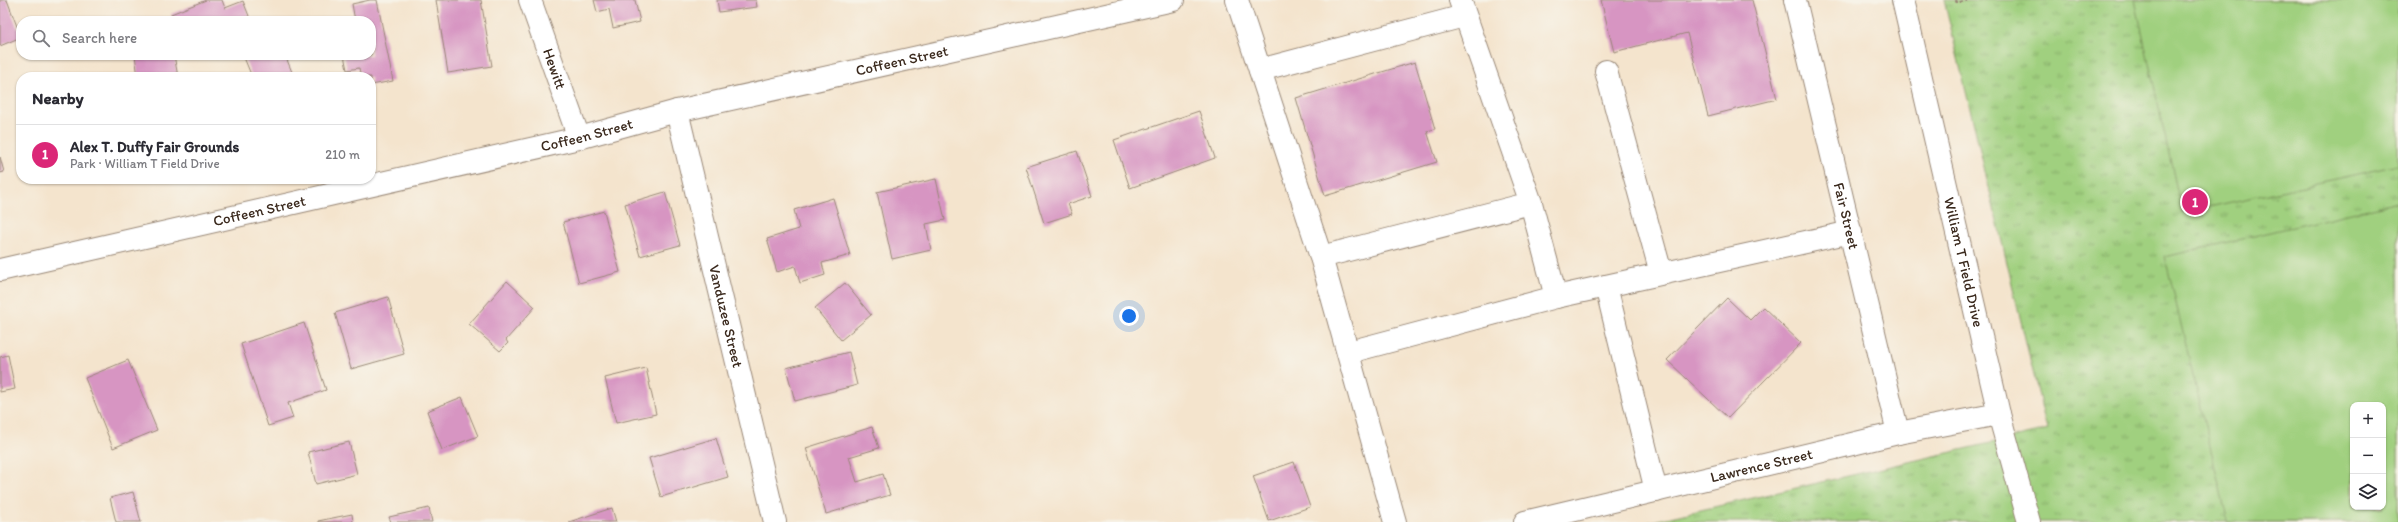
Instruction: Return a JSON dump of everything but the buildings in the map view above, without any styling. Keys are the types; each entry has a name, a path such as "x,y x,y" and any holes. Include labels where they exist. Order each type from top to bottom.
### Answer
{"street":[{"name":"Hewitt","path":"530,0 579,138"},
{"name":"Coffeen Street","path":"0,270 579,138 677,111 1173,0"},
{"path":"1237,0 1321,257 1350,352 1395,522"},
{"name":"Fair Street","path":"1794,0 1851,232 1898,433"},
{"name":"William T Field Drive","path":"1903,0 1999,414 2029,522"},
{"path":"1260,70 1462,8 1532,203 1556,297"},
{"path":"1606,71 1661,273"},
{"name":"Vanduzee Street","path":"677,111 775,522"},
{"path":"1321,257 1532,203"},
{"path":"1350,352 1556,297 1851,232"},
{"path":"1606,286 1656,491"},
{"name":"Lawrence Street","path":"1525,522 1898,433 1999,414"}],"path":[{"path":"1956,0 1957,3 1968,0"}],"green space":[{"path":"1944,0 2398,0 2398,522 1649,522 2047,430"},
{"path":"2135,0 2398,0 2398,165 2182,213"},
{"path":"2398,202 2398,522 2228,522 2165,257"}],"place":[{"name":"Alex T. Duffy Fair Grounds","path":"2195,202"}]}
